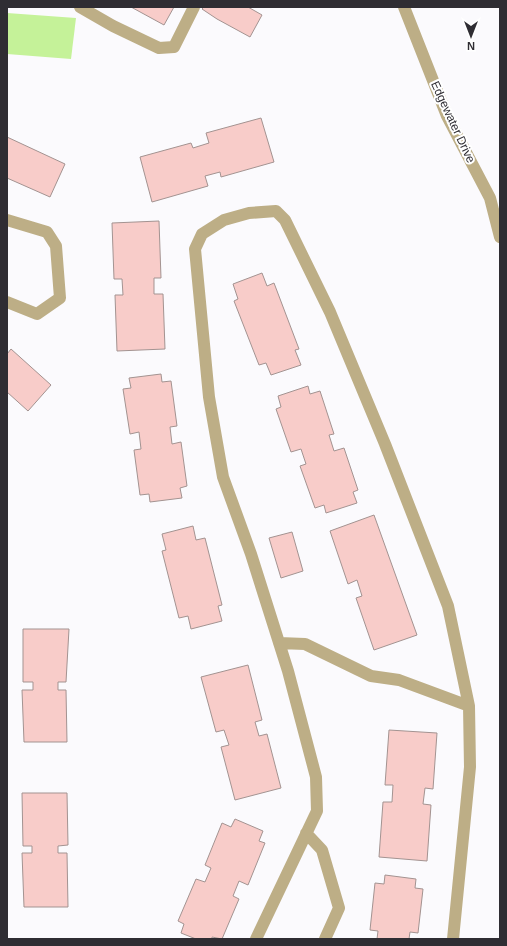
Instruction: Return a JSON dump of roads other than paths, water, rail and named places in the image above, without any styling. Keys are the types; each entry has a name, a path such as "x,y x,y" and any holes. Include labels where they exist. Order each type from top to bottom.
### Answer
{"street":[{"path":"80,7 113,26 159,48 174,47 194,7"},
{"name":"Edgewater Drive","path":"404,7 447,116 495,196 500,237"},
{"path":"256,939 317,810 316,777 279,643 251,554 223,476 209,397 195,249 202,234 224,220 249,213 265,210 276,210 285,220 330,312 385,444 448,606 469,706 470,766 453,939"},
{"path":"7,220 47,232 56,246 60,298 37,314 7,302"},
{"path":"279,643 306,644 371,676 399,680 469,706"},
{"path":"306,833 322,850 339,908 325,939"}]}
